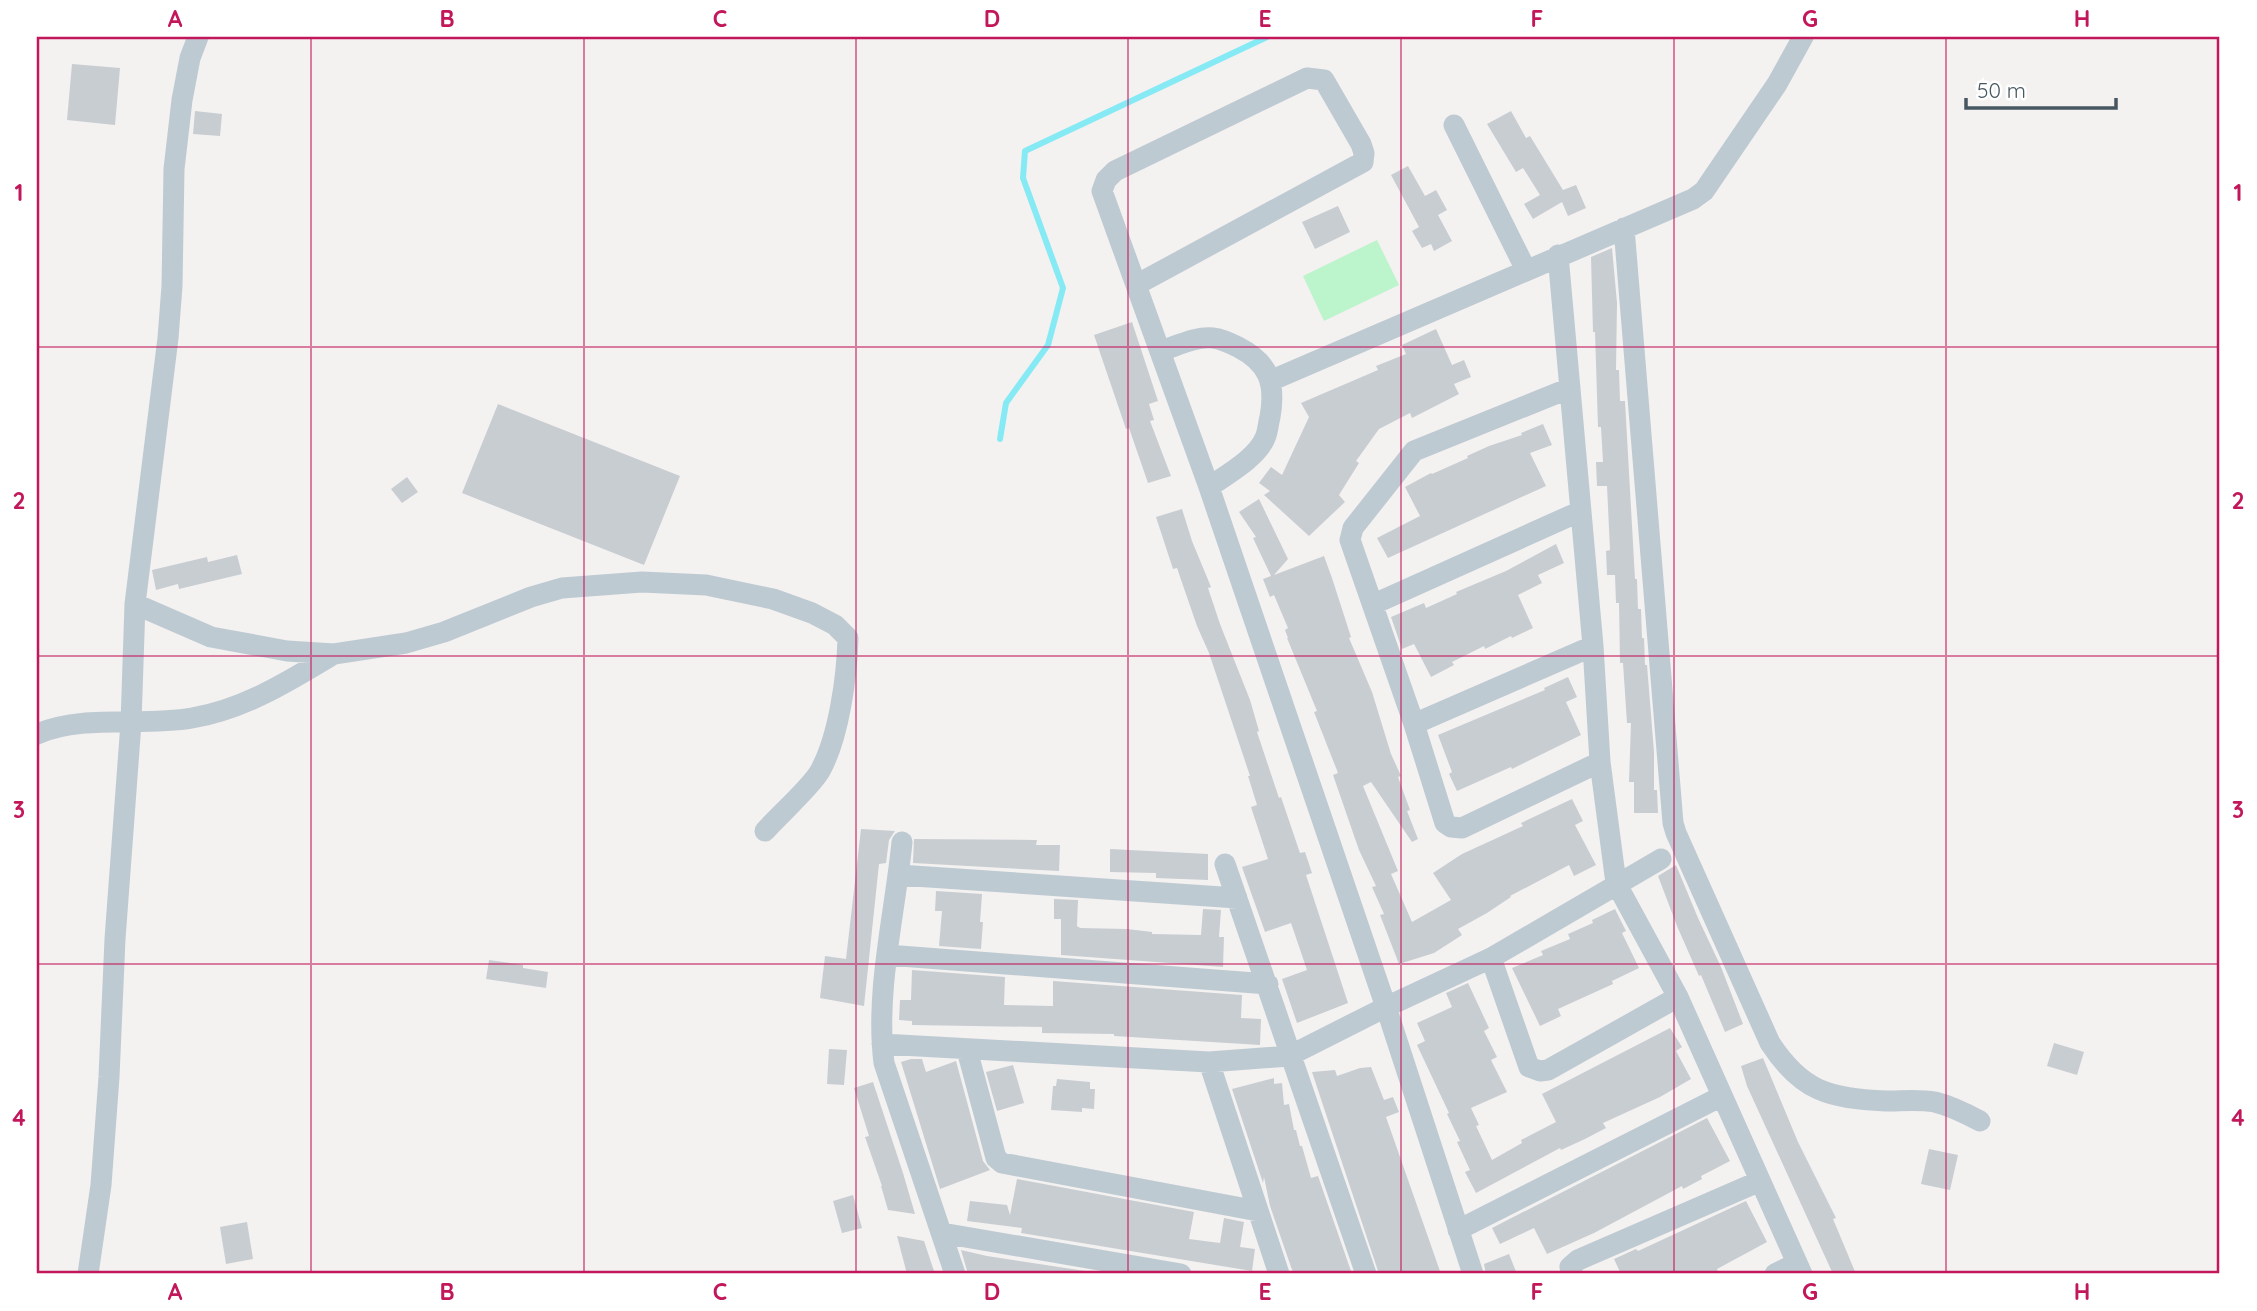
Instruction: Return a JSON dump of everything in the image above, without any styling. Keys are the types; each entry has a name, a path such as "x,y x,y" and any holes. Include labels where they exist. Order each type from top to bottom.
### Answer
{"street":[{"path":"88,1274 101,1185 131,723 135,604 168,338 172,286 174,169 180,113 190,58 198,37"},
{"path":"1270,381 1693,199 1704,191 1777,84 1803,37"},
{"path":"1136,285 1362,163 1362,144 1324,80 1307,78 1115,171 1105,180 1102,191 1209,487 1386,1007 1473,1274"},
{"path":"1454,125 1526,271"},
{"path":"1624,228 1676,833 1770,1044 1784,1065 1799,1079 1820,1092 1864,1099 1934,1102 1956,1108 1980,1121"},
{"path":"1558,256 1593,646 1600,762 1616,883 1678,997 1800,1269 1775,1274"},
{"path":"1161,351 1199,339 1213,338 1228,342 1256,356 1265,367 1270,381 1272,408 1265,439 1246,461 1209,487"},
{"path":"1570,388 1420,447 1408,456 1353,528 1352,548 1374,604 1445,823 1462,828 1600,762"},
{"path":"1374,604 1581,511"},
{"path":"135,604 211,637 287,651 334,654 406,643 444,632 531,597 562,588 642,582 706,585 773,599 812,613 835,625 848,638 847,671 841,706 820,771 765,831"},
{"path":"1414,724 1593,646"},
{"path":"37,734 67,726 192,718 239,706 263,696 334,654"},
{"path":"902,842 887,955 882,1044 884,1063 955,1274"},
{"path":"882,1044 1209,1062 1289,1056 1491,958 1661,859"},
{"path":"1225,864 1366,1274"},
{"path":"899,875 1237,898"},
{"path":"887,955 1268,984"},
{"path":"1491,958 1529,1066 1540,1071 1548,1070 1678,997"},
{"path":"967,1050 999,1161 1258,1211"},
{"path":"1209,1062 1279,1274"},
{"path":"1458,1230 1722,1096"},
{"path":"1572,1274 1570,1267 1578,1260 1760,1181"},
{"path":"942,1233 1181,1274"}],"green space":[{"path":"1377,240 1399,285 1324,321 1303,276"}],"building":[{"path":"72,64 120,68 115,125 67,120"},
{"path":"195,111 222,114 220,136 193,134"},
{"path":"1511,111 1526,138 1530,136 1563,190 1576,185 1586,208 1568,216 1562,202 1533,219 1524,204 1540,195 1523,168 1516,172 1487,124"},
{"path":"1408,166 1425,196 1436,190 1447,210 1438,215 1452,241 1434,251 1431,244 1422,248 1412,231 1419,227 1391,175"},
{"path":"1338,206 1350,232 1315,249 1302,222"},
{"path":"1612,248 1617,303 1616,370 1619,370 1620,401 1625,401 1635,579 1647,665 1654,752 1654,790 1657,790 1658,813 1634,813 1634,782 1629,782 1631,723 1627,723 1623,663 1620,663 1619,603 1616,603 1615,575 1607,575 1606,551 1610,550 1607,486 1597,486 1596,462 1603,462 1601,427 1598,427 1591,257"},
{"path":"1132,322 1158,401 1149,404 1154,420 1150,421 1171,476 1148,483 1129,428 1126,429 1094,335"},
{"path":"1436,329 1452,365 1464,360 1471,377 1454,384 1459,394 1412,418 1410,413 1379,429 1356,461 1359,463 1339,495 1345,502 1309,536 1264,495 1270,491 1259,483 1271,467 1282,475 1309,417 1301,403 1378,370 1376,366 1406,354 1402,345"},
{"path":"498,404 680,476 644,565 462,493"},
{"path":"1543,424 1552,445 1530,453 1546,486 1388,558 1377,538 1420,516 1405,487 1468,458 1467,456"},
{"path":"407,477 418,492 402,503 391,489"},
{"path":"1259,499 1288,559 1274,575 1324,556 1332,578 1351,637 1349,638 1372,692 1391,754 1401,776 1398,777 1410,810 1407,811 1418,839 1412,842 1371,782 1363,786 1398,871 1391,874 1412,922 1451,900 1433,873 1462,854 1523,826 1521,823 1572,799 1583,821 1575,825 1596,865 1574,876 1569,865 1510,896 1458,929 1462,935 1434,953 1399,964 1380,915 1384,914 1372,887 1376,886 1359,850 1333,775 1338,773 1314,712 1317,711 1287,638 1285,630 1288,628 1274,595 1270,597 1263,579 1271,576 1253,538 1256,537 1239,512"},
{"path":"1182,509 1211,587 1208,588 1220,624 1250,700 1259,731 1257,732 1279,798 1281,797 1300,853 1305,852 1312,873 1306,875 1348,1003 1297,1023 1282,979 1307,970 1291,923 1265,932 1242,867 1268,859 1251,807 1257,805 1250,776 1209,653 1177,568 1173,569 1156,517"},
{"path":"1556,544 1564,563 1538,575 1542,583 1518,595 1533,628 1485,649 1484,646 1452,662 1454,665 1431,677 1414,644 1402,649 1391,617 1424,603 1426,608 1506,571"},
{"path":"237,555 242,574 179,589 178,584 156,590 152,570 207,557 208,562"},
{"path":"1568,677 1577,697 1566,702 1581,735 1512,769 1511,767 1457,791 1449,774 1452,772 1438,735 1545,690 1544,688"},
{"path":"861,829 895,831 889,840 886,863 879,864 864,1006 820,998 825,956 846,959"},
{"path":"914,839 1037,840 1036,845 1060,845 1059,871 913,863"},
{"path":"1110,849 1208,854 1208,880 1156,878 1156,873 1110,872"},
{"path":"1676,865 1743,1024 1725,1032 1677,926 1658,876"},
{"path":"936,891 982,894 981,949 939,946 942,911 935,911"},
{"path":"1054,899 1078,900 1077,926 1080,928 1127,929 1152,934 1201,935 1203,909 1221,910 1219,937 1224,937 1223,967 1061,955 1061,919 1054,919"},
{"path":"1615,909 1626,931 1622,933 1639,968 1612,981 1613,984 1558,1009 1561,1016 1540,1026 1512,968 1543,955 1541,951 1570,939 1568,934"},
{"path":"489,960 548,972 546,988 486,979"},
{"path":"912,970 1005,977 1004,1005 1053,1006 1053,981 1242,995 1241,1018 1261,1019 1260,1045 1114,1034 1042,1033 1042,1027 912,1025 912,1021 899,1020 900,1000 911,1000"},
{"path":"1468,983 1489,1028 1484,1031 1497,1057 1491,1060 1507,1092 1471,1108 1479,1125 1476,1126 1492,1160 1522,1143 1521,1140 1556,1122 1542,1094 1670,1028 1682,1047 1676,1051 1691,1079 1660,1097 1603,1123 1606,1128 1561,1150 1560,1148 1476,1193 1465,1172 1470,1170 1457,1142 1460,1141 1447,1114 1449,1113 1417,1045 1425,1041 1417,1023 1452,1007 1446,993"},
{"path":"2054,1043 2084,1052 2077,1075 2047,1066"},
{"path":"829,1049 847,1050 844,1085 827,1084"},
{"path":"1763,1058 1798,1142 1836,1218 1833,1219 1856,1274 1833,1274 1747,1086 1741,1066"},
{"path":"922,1059 926,1072 956,1061 983,1161 990,1170 940,1189 901,1062"},
{"path":"1013,1065 1024,1103 997,1111 986,1072"},
{"path":"1371,1067 1384,1100 1393,1097 1399,1112 1386,1117 1441,1274 1379,1274 1312,1072 1335,1070 1337,1076"},
{"path":"1274,1078 1274,1084 1282,1083 1284,1105 1289,1104 1294,1130 1302,1146 1311,1178 1318,1176 1352,1274 1294,1274 1291,1267 1270,1206 1264,1177 1263,1183 1232,1089"},
{"path":"1057,1079 1090,1082 1090,1089 1095,1089 1094,1109 1082,1108 1082,1112 1051,1110 1053,1086 1056,1086"},
{"path":"873,1082 915,1214 888,1210 865,1137 869,1136 854,1088"},
{"path":"1707,1118 1730,1161 1701,1176 1702,1179 1683,1189 1682,1186 1594,1233 1547,1254 1534,1228 1500,1244 1492,1228"},
{"path":"1929,1149 1958,1155 1950,1190 1921,1184"},
{"path":"1017,1179 1194,1212 1189,1239 1220,1243 1224,1218 1244,1222 1240,1247 1255,1249 1252,1271 1021,1233 1022,1228 967,1221 970,1201 1007,1205 1010,1215"},
{"path":"853,1195 862,1228 842,1233 833,1201"},
{"path":"1746,1201 1767,1242 1717,1269 1719,1274 1621,1274 1614,1259 1636,1249 1638,1251"},
{"path":"247,1222 253,1259 226,1264 220,1227"},
{"path":"897,1236 924,1241 935,1274 907,1274"},
{"path":"961,1250 987,1256 1105,1274 968,1274"},
{"path":"1509,1254 1517,1274 1486,1274 1484,1264"}],"waterway":[{"path":"1000,439 1006,403 1048,345 1063,288 1023,178 1025,151 1267,37"}]}
